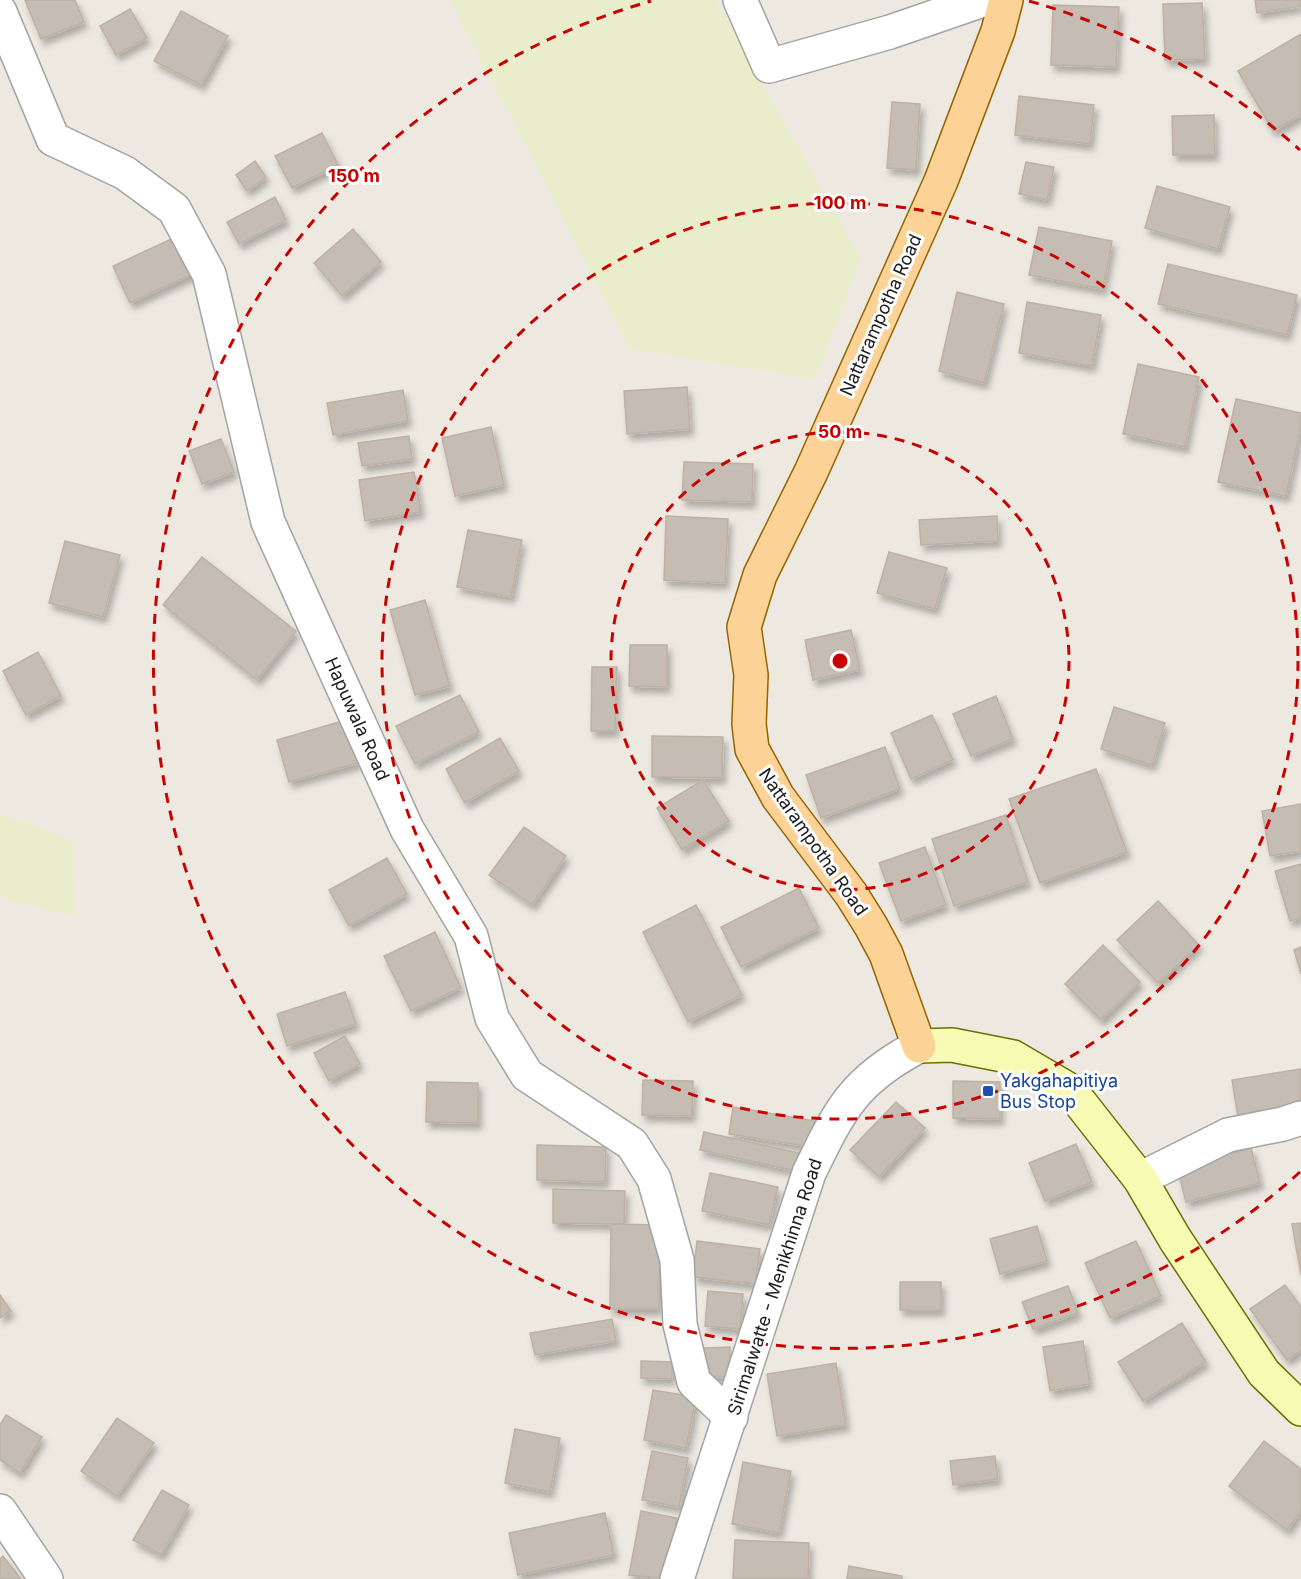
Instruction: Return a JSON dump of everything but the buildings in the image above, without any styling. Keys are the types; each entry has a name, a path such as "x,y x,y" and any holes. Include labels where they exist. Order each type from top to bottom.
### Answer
{"main road":[{"name":"Nattarampotha Road","path":"919,1046 885,954 871,926 851,894 778,797 752,749 749,724 750,675 744,627 760,575 811,472 941,181 998,31 1006,0"},
{"path":"919,1046 952,1045 1013,1057 1071,1091 1140,1179 1175,1239 1264,1373 1301,1409"}],"street":[{"path":"740,0 769,66 890,32 983,0"},
{"name":"Hapuwala Road","path":"0,12 53,139 125,174 174,209 209,274 268,522 408,829 471,936 492,1018 527,1075 632,1144 654,1179 677,1260 680,1324 694,1382 731,1417"},
{"name":"Sirimalwatte - Menikhinna Road","path":"677,1579 809,1173 834,1122 869,1077 919,1046"},
{"path":"1140,1179 1228,1135 1301,1118"},
{"path":"0,1511 46,1579"}],"green space":[{"path":"450,0 715,0 861,258 815,379 630,348"},
{"path":"0,814 73,840 75,917 0,897"}],"place":[{"name":"Yakgahapitiya Bus Stop","path":"988,1091"}]}
